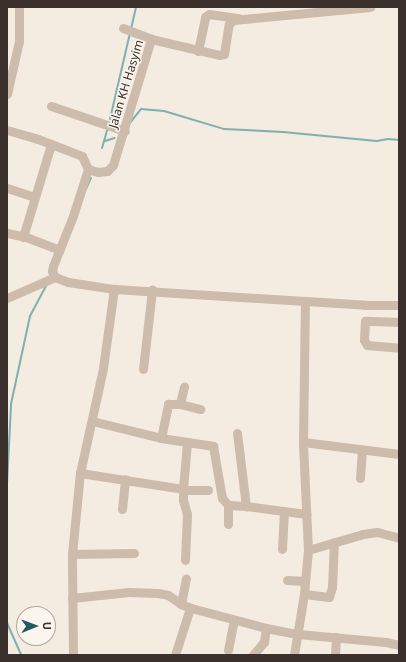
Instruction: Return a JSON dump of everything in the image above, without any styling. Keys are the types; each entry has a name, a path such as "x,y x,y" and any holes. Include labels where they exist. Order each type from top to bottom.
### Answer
{"street":[{"path":"7,94 19,41 19,7"},
{"path":"198,51 205,17 209,14 220,14 241,18 370,7"},
{"name":"Jalan KH Hasyim","path":"88,169 98,172 107,171 114,165 125,131 147,48 151,39 219,56 224,54 229,24 231,21 241,18"},
{"path":"123,28 151,39"},
{"path":"51,106 125,131"},
{"path":"7,130 82,156 88,169 52,271 55,277 68,282 114,288 305,301 399,305"},
{"path":"23,236 51,144"},
{"path":"7,188 35,198"},
{"path":"7,233 23,236 60,250"},
{"path":"7,298 55,277"},
{"path":"73,655 72,554 80,473 103,368 114,288"},
{"path":"142,369 152,290"},
{"path":"294,655 304,594 308,550 303,442 305,301"},
{"path":"399,322 365,321 364,340 367,345 399,348"},
{"path":"180,404 184,386"},
{"path":"161,438 168,404 180,404 200,409"},
{"path":"92,421 161,438 213,446 222,498 228,506 228,524"},
{"path":"237,433 246,506"},
{"path":"185,560 187,514 183,500 183,489 187,442"},
{"path":"303,442 399,454"},
{"path":"360,478 362,450"},
{"path":"80,473 183,489 208,490"},
{"path":"122,509 125,479"},
{"path":"228,506 246,506 306,514"},
{"path":"282,549 284,511"},
{"path":"308,550 363,534 377,532 399,538"},
{"path":"304,594 329,597 332,587 334,542"},
{"path":"72,554 134,553"},
{"path":"175,655 186,606 186,578"},
{"path":"287,580 304,581"},
{"path":"72,598 143,592 168,595 186,606 266,628 298,634 386,642 399,645"},
{"path":"228,650 234,620"},
{"path":"253,655 264,642 266,628"},
{"path":"335,655 336,637"}],"waterway":[{"path":"131,29 136,7"},
{"path":"110,119 130,33"},
{"path":"129,124 141,109 164,111 224,129 283,132 377,141 388,139 399,140"},
{"path":"102,148 107,131"},
{"path":"105,141 115,138"},
{"path":"86,189 91,178"},
{"path":"7,484 11,404 30,316 46,286"},
{"path":"7,623 21,655"}]}
